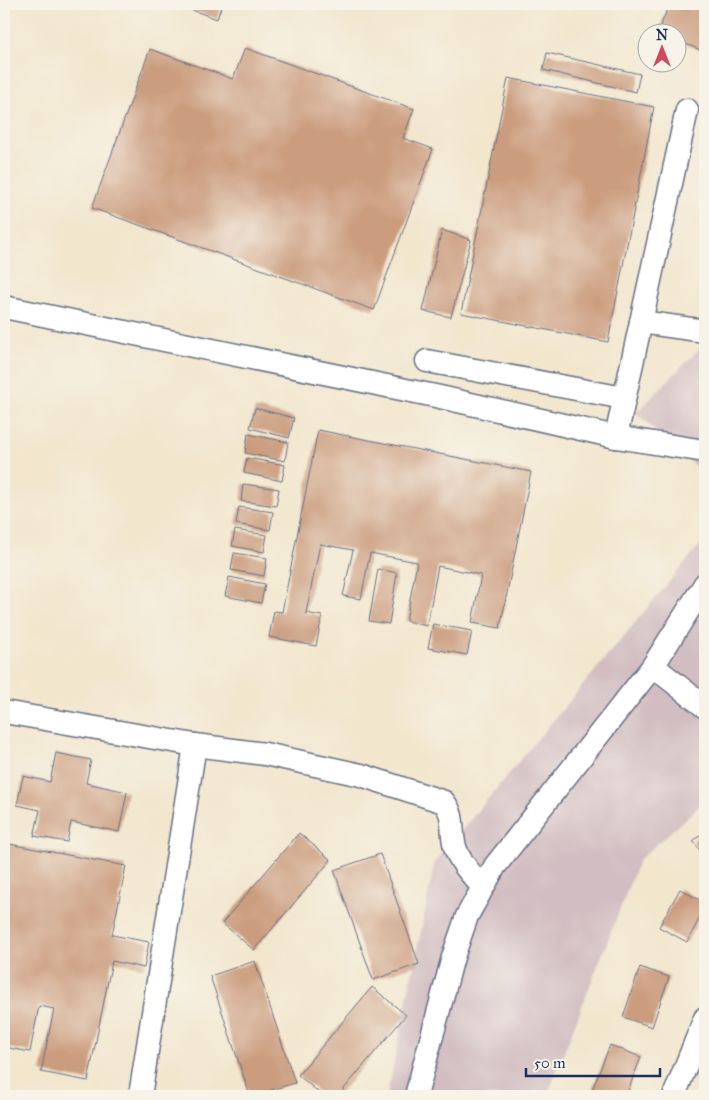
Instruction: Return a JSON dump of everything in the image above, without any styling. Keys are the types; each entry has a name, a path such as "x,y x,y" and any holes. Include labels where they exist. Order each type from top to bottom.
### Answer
{"street":[{"path":"616,437 687,110"},
{"path":"4,307 440,396 616,437 705,451"},
{"path":"641,322 705,331"},
{"path":"427,361 624,398"},
{"path":"416,1096 453,957 467,916 483,887 495,866 653,666 705,584"},
{"path":"653,666 705,707"},
{"path":"4,712 195,745 265,754 331,768 444,802 452,812 458,854 467,870 483,887"},
{"path":"140,1096 195,745"},
{"path":"674,1096 701,1042 705,1018"}],"shaded area":[{"path":"705,343 705,475 636,413"},
{"path":"705,539 705,801 639,860 547,1096 387,1096 435,862"}],"building":[{"path":"175,4 222,4 217,19"},
{"path":"658,4 705,4 705,52 686,44 686,22 662,22 668,8"},
{"path":"245,48 414,109 403,138 433,149 374,310 92,208 150,49 233,79"},
{"path":"547,53 640,74 636,92 543,70"},
{"path":"508,78 654,107 608,342 461,313"},
{"path":"442,230 471,240 451,317 423,311"},
{"path":"255,408 294,418 289,438 250,428"},
{"path":"318,430 531,472 500,628 472,623 481,575 438,566 427,626 406,621 417,562 370,553 361,599 343,596 353,550 320,544 306,613 322,616 316,646 269,637 274,611 282,612"},
{"path":"248,434 288,442 285,461 245,453"},
{"path":"247,458 285,465 282,481 244,473"},
{"path":"243,484 279,489 276,506 241,501"},
{"path":"239,507 273,512 270,530 236,524"},
{"path":"235,530 267,535 264,552 232,546"},
{"path":"234,553 267,558 264,576 231,570"},
{"path":"378,569 397,573 389,624 369,621"},
{"path":"229,577 265,584 261,603 225,596"},
{"path":"433,624 472,631 467,655 428,648"},
{"path":"56,753 91,760 86,783 127,792 119,832 71,822 67,842 34,836 40,810 17,805 23,776 50,782"},
{"path":"299,833 331,860 254,950 222,923"},
{"path":"703,833 705,834 705,857 693,841"},
{"path":"4,843 126,866 112,935 149,942 144,968 112,961 88,1081 41,1072 54,1009 39,1006 30,1052 4,1047"},
{"path":"380,854 419,964 373,980 334,870"},
{"path":"680,889 705,903 705,908 687,942 659,927"},
{"path":"255,961 295,1083 250,1096 210,976"},
{"path":"640,967 669,977 652,1027 623,1017"},
{"path":"372,987 406,1015 338,1096 323,1096 298,1075"},
{"path":"610,1045 641,1057 626,1096 590,1095"}]}
